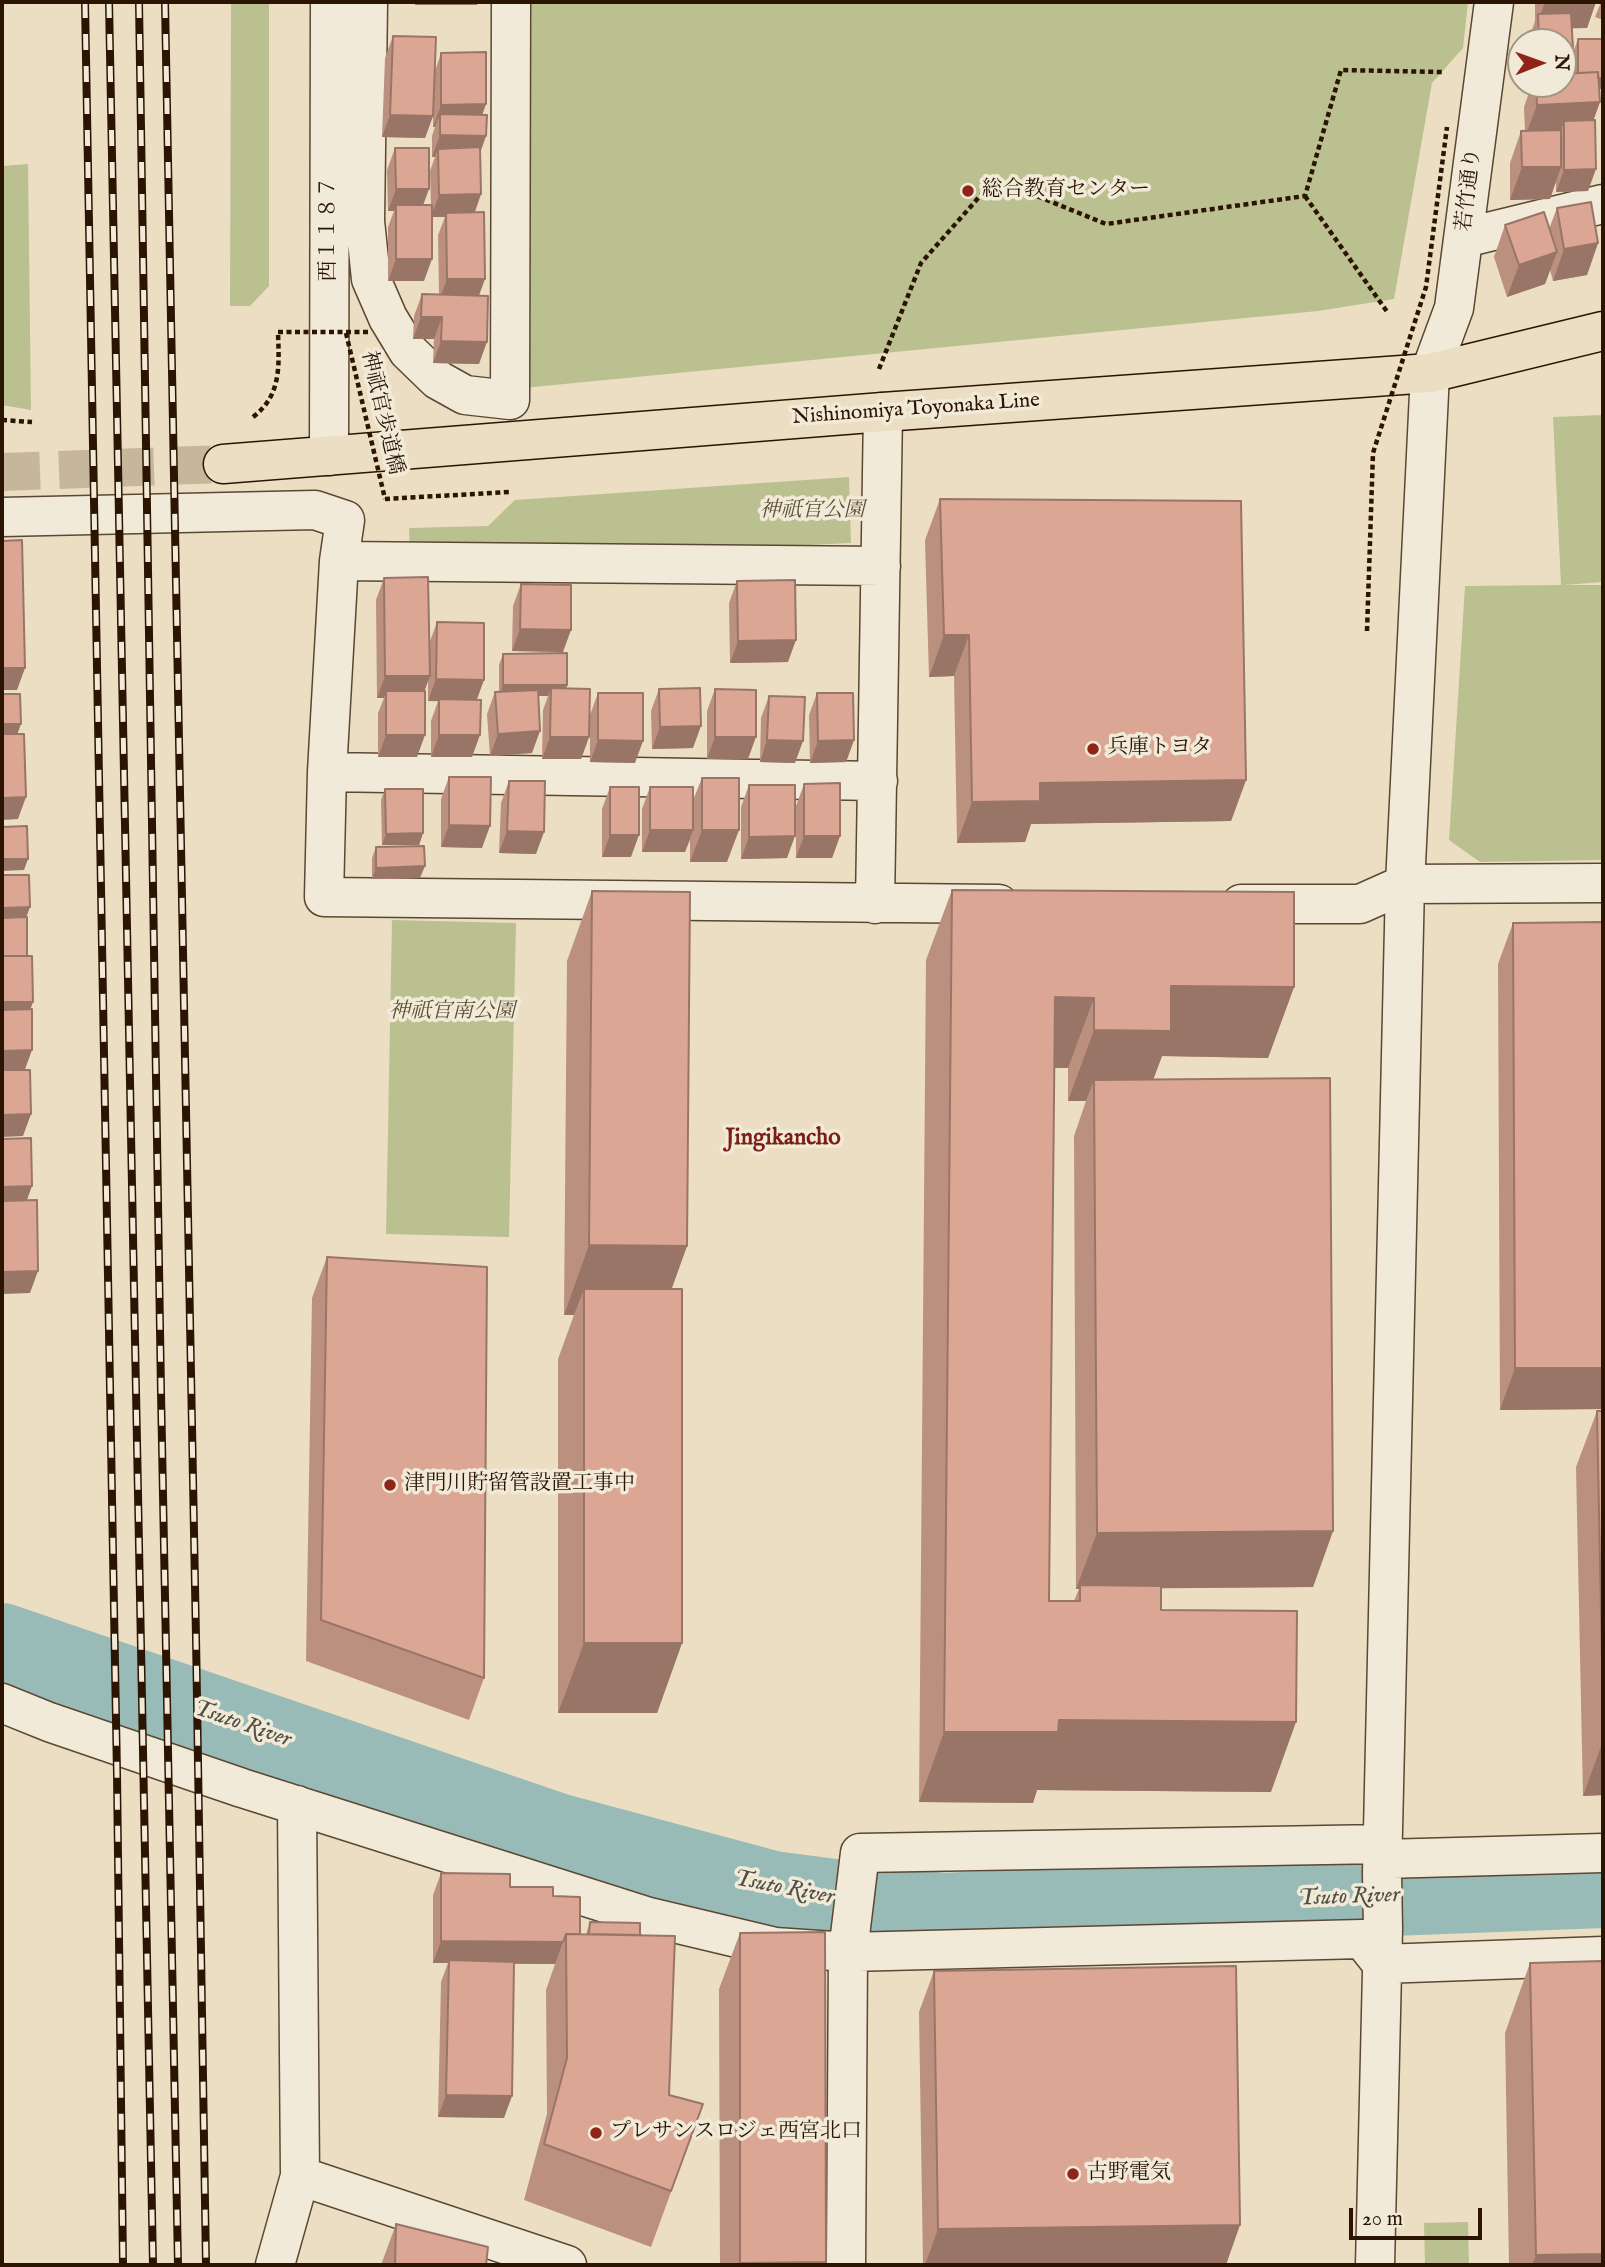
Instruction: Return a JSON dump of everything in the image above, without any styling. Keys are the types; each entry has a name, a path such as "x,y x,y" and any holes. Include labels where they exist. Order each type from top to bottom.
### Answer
{"main road":[{"name":"Nishinomiya Toyonaka Line","path":"223,464 883,412 1430,373 1603,331"}],"street":[{"name":"西１１８７","path":"329,456 330,2"},
{"path":"368,2 365,221 372,279 388,318 408,351 438,380 466,395 510,400 511,2"},
{"name":"若竹通り","path":"1375,2265 1405,884 1430,373 1454,308 1494,2"},
{"path":"1464,238 1603,204"},
{"path":"875,904 883,412"},
{"path":"2,517 316,510 345,520 339,561 327,772 324,897 1028,904"},
{"path":"339,561 881,566"},
{"path":"327,772 878,781"},
{"path":"1207,904 1360,904 1405,884 1603,883"},
{"path":"2,1703 49,1722 242,1788 649,1917 775,1947 848,1952 1362,1939 1383,1947 1603,1956"},
{"path":"275,2265 300,2176 297,1805"},
{"path":"846,2265 848,1952 860,1853 1382,1859 1603,1853"},
{"path":"300,2176 567,2265"}],"path":[{"path":"1305,196 1340,70 1452,72"},
{"path":"1367,631 1373,453 1426,287 1447,127"},
{"path":"879,371 920,263 995,179 1106,224 1305,196"},
{"path":"1305,196 1388,313"},
{"path":"244,422 260,412 275,389 279,373 278,332 368,332"},
{"name":"神祇官歩道橋","path":"346,333 385,499 509,492"},
{"path":"2,420 32,422"}],"green space":[{"path":"231,2 269,2 269,286 250,306 230,306"},
{"name":"総合教育センター","path":"523,2 1468,2 1463,48 1432,83 1394,299 1318,311 523,388"},
{"path":"28,164 31,410 2,405 2,166"},
{"path":"1603,415 1603,582 1564,585 1603,585 1603,860 1480,862 1449,840 1465,586 1561,585 1553,417"},
{"name":"神祇官公園","path":"849,477 851,543 532,558 410,553 409,528 488,526 515,500"},
{"name":"神祇官南公園","path":"392,920 516,923 509,1237 386,1234"},
{"path":"1468,2222 1469,2265 1425,2265 1424,2223"}],"building":[{"path":"1571,13 1572,28 1538,28 1538,14"},
{"path":"393,36 436,37 433,116 390,115"},
{"path":"1578,39 1603,39 1603,78 1598,78 1598,72 1578,73"},
{"path":"486,52 486,104 441,105 441,53"},
{"path":"1598,72 1600,102 1537,105 1537,98 1577,98 1577,73"},
{"path":"440,114 487,115 486,136 440,135"},
{"path":"1595,120 1596,169 1564,170 1564,121"},
{"path":"1561,130 1561,167 1522,167 1521,131"},
{"path":"480,147 481,194 439,195 438,149"},
{"path":"395,148 429,148 429,189 396,189"},
{"path":"1591,202 1598,243 1564,249 1557,208"},
{"path":"396,205 432,205 432,259 396,259"},
{"path":"484,212 485,279 447,279 446,213"},
{"path":"1544,212 1557,252 1519,265 1505,225"},
{"path":"422,294 488,296 487,342 441,341 442,317 421,317"},
{"name":"兵庫トヨタ","path":"940,499 1241,501 1246,780 1040,783 1040,801 972,802 969,635 944,635"},
{"path":"22,540 25,668 2,668 2,541"},
{"path":"428,577 430,676 385,676 384,578"},
{"path":"795,580 796,640 738,641 737,581"},
{"path":"521,584 571,585 571,630 520,629"},
{"path":"437,622 484,623 484,680 436,679"},
{"path":"567,653 567,685 503,685 503,654"},
{"path":"551,688 590,689 589,737 550,737"},
{"path":"700,688 701,726 660,727 659,689"},
{"path":"715,689 756,690 756,737 715,737"},
{"path":"538,690 540,731 498,734 495,692"},
{"path":"386,691 425,691 425,735 386,735"},
{"path":"598,693 643,693 643,741 598,740"},
{"path":"817,693 853,693 854,740 818,741"},
{"path":"2,694 20,694 21,724 2,724"},
{"path":"769,696 805,697 803,741 767,740"},
{"path":"439,699 481,700 480,735 439,735"},
{"path":"2,734 24,734 26,797 2,798"},
{"path":"449,777 491,777 490,826 449,825"},
{"path":"702,778 739,778 739,830 702,830"},
{"path":"509,781 545,781 544,832 507,831"},
{"path":"840,783 840,836 804,836 804,784"},
{"path":"749,785 795,785 795,836 749,837"},
{"path":"610,787 639,787 639,835 610,835"},
{"path":"650,787 693,787 693,830 650,830"},
{"path":"385,789 423,789 423,833 386,834"},
{"path":"27,826 28,859 2,859 2,827"},
{"path":"424,846 425,866 376,868 376,847"},
{"path":"2,875 29,875 30,907 2,908"},
{"path":"952,890 1294,892 1294,987 1171,986 1171,1031 1094,1030 1094,998 1055,997 1049,1601 1080,1601 1080,1585 1161,1586 1161,1610 1297,1611 1296,1722 1059,1720 1058,1732 944,1732"},
{"path":"592,891 690,892 687,1246 589,1245"},
{"path":"27,917 27,956 2,956 2,918"},
{"path":"1603,922 1603,1368 1515,1368 1513,923"},
{"path":"2,956 32,956 33,1002 2,1002"},
{"path":"32,1009 32,1050 2,1051 2,1010"},
{"path":"2,1070 30,1070 31,1114 2,1115"},
{"path":"1330,1078 1333,1531 1097,1533 1094,1080"},
{"path":"31,1138 32,1186 2,1187 2,1139"},
{"path":"37,1200 38,1271 2,1272 2,1201"},
{"name":"津門川貯留管設置工事中","path":"327,1257 487,1267 484,1678 321,1620"},
{"path":"584,1289 682,1289 682,1643 584,1643"},
{"path":"1597,1411 1603,1411 1603,1712"},
{"path":"441,1873 510,1874 510,1887 553,1887 553,1896 580,1897 580,1934 566,1934 563,1942 441,1941"},
{"path":"590,1922 640,1923 640,1935 589,1934"},
{"path":"825,1932 826,2262 740,2263 740,1933"},
{"name":"プレサンスロジェ西宮北口","path":"566,1934 675,1936 669,2095 703,2104 671,2191 544,2144 567,2058"},
{"path":"449,1960 514,1962 512,2096 446,2095"},
{"path":"1603,1961 1603,2254 1536,2255 1530,1963"},
{"name":"古野電気","path":"1236,1966 1240,2225 938,2229 934,1971"},
{"path":"396,2224 488,2247 486,2265 395,2265"}],"waterway":[{"name":"Tsuto River","path":"2,1643 560,1834 772,1891 941,1913 1603,1888"}],"tunnel":[{"path":"2,472 223,464"}],"railway":[{"path":"85,2 117,1774 123,2265"},
{"path":"109,2 153,2265"},
{"path":"139,2 178,2265"},
{"path":"165,2 206,2265"}],"place":[{"name":"総合教育センター","path":"968,191"},
{"name":"兵庫トヨタ","path":"1093,749"},
{"name":"津門川貯留管設置工事中","path":"390,1485"},
{"name":"プレサンスロジェ西宮北口","path":"596,2133"},
{"name":"古野電気","path":"1073,2174"}],"district":[{"name":"Jingikancho","path":"783,1139"}]}
